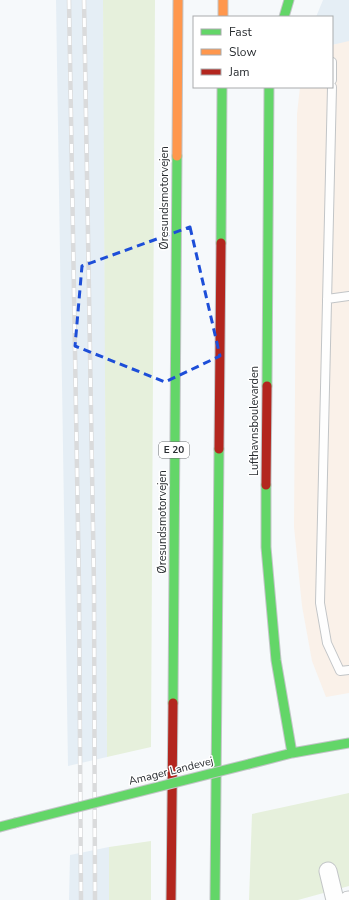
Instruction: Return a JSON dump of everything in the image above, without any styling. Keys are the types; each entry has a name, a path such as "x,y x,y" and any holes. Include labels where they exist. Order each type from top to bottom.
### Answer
{"main road":[{"name":"Øresundsmotorvejen","path":"171,900 178,0"},
{"path":"223,0 223,16"},
{"path":"284,16 289,0"},
{"path":"215,900 222,88"},
{"name":"Lufthavnsboulevarden","path":"269,88 266,547 276,660 292,753"},
{"name":"Amager Landevej","path":"0,826 292,753 349,743"}],"street":[{"path":"328,871 335,900"}],"lane":[{"path":"332,88 320,603 327,643 340,671 349,670"},
{"path":"327,299 349,296"}],"highlighted area":[{"path":"190,227 220,356 165,382 75,346 82,266"}],"shaded area":[{"path":"56,0 103,0 107,757 68,766"},
{"path":"323,0 349,0 349,42 333,45 333,16 316,16"},
{"path":"349,41 349,693 326,697 312,661 302,606 294,527 297,114 300,88 333,88 333,45"},
{"path":"109,847 109,900 69,900 70,855"}],"green space":[{"path":"103,0 155,0 151,747 107,757"},
{"path":"349,793 349,886 298,900 249,900 252,814"},
{"path":"151,841 151,900 109,900 109,847"}],"railway":[{"path":"69,0 79,587 81,900"},
{"path":"84,0 94,587 95,900"}],"traffic: fast":[{"path":"284,16 289,0"},
{"path":"221,243 222,88"},
{"path":"267,386 269,88"},
{"path":"173,703 177,156"},
{"path":"215,900 219,449"},
{"path":"266,485 266,547 276,660 292,753"},
{"path":"249,764 292,753 349,743"},
{"path":"15,823 249,764"},
{"path":"0,827 15,823"}],"traffic: slow":[{"path":"177,156 178,0"},
{"path":"223,0 223,16"}],"traffic: jam":[{"path":"219,449 221,243"},
{"path":"266,485 267,386"},
{"path":"171,900 173,703"}]}
